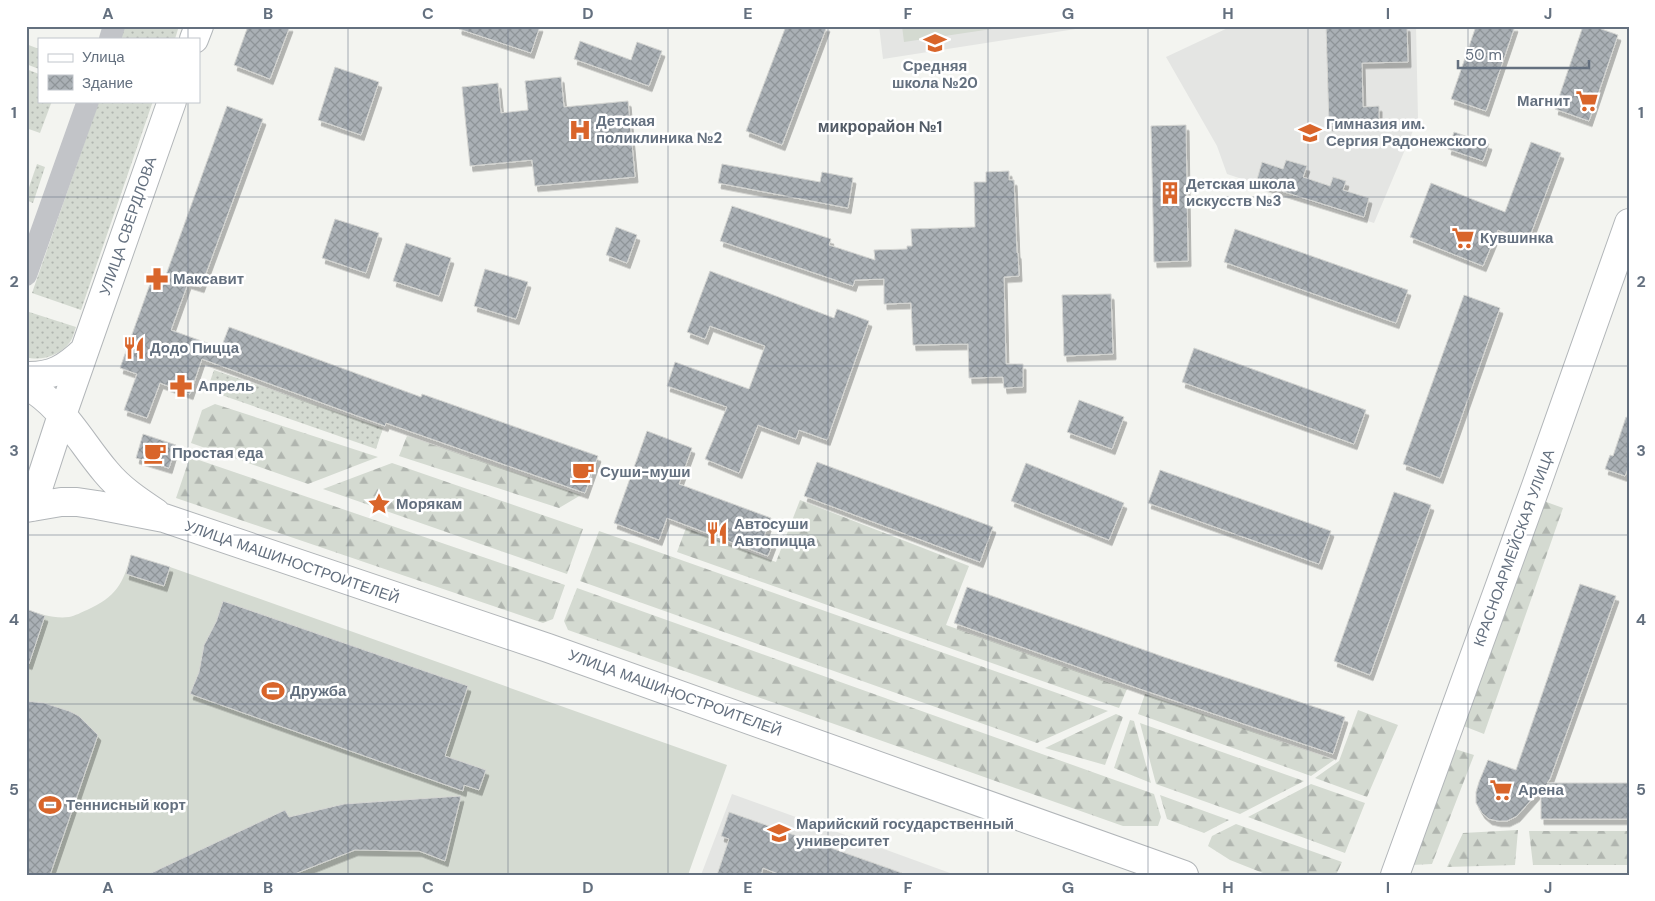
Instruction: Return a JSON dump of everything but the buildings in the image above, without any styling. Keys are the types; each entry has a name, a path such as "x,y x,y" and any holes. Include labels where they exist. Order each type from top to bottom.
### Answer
{"main road":[{"path":"194,38 198,26"},
{"name":"УЛИЦА СВЕРДЛОВА","path":"28,513 172,102"},
{"name":"КРАСНОАРМЕЙСКАЯ УЛИЦА","path":"1395,874 1629,223"},
{"name":"УЛИЦА СВЕРДЛОВА","path":"26,376 51,373 68,366 84,351"},
{"name":"УЛИЦА МАШИНОСТРОИТЕЛЕЙ","path":"26,385 46,399 62,415 106,472 122,489 164,518"},
{"name":"УЛИЦА МАШИНОСТРОИТЕЛЕЙ","path":"28,513 61,502 77,502 164,518 548,648 1184,875"}],"street":[{"path":"110,38 114,26"},
{"path":"26,275 88,102"}],"shaded area":[{"name":"Средняя школа №20","path":"879,26 1095,26 883,59"},
{"name":"Гимназия им. Сергия Радонежского","path":"1232,26 1416,26 1418,119 1374,223 1227,174 1217,146 1166,57"},
{"name":"Марийский государственный университет","path":"732,794 950,873 950,875 701,875"}],"green space":[{"path":"125,26 179,26 175,38 120,38"},
{"path":"902,26 1012,26 904,42"},
{"path":"26,44 38,49 38,69 26,64"},
{"path":"26,69 38,74 38,102 52,102 40,133 26,128"},
{"path":"99,102 153,102 81,310 32,293"},
{"path":"37,164 45,167 33,203 26,200 26,196"},
{"path":"26,311 76,327 70,342 56,354 38,359 26,357"},
{"path":"214,370 383,428 376,449 207,390"},
{"path":"215,404 378,457 308,484 191,443 202,410"},
{"path":"407,436 581,495 559,508 399,456"},
{"path":"190,457 565,585 553,619 543,623 176,498"},
{"path":"392,463 583,529 567,574 323,489"},
{"path":"800,500 969,566 946,625 1127,689 1119,708 677,552 686,528 776,562"},
{"path":"1541,500 1563,508 1484,734 1461,725"},
{"path":"599,531 1108,711 1037,743 580,581"},
{"name":"Дружба","path":"131,555 170,567 727,765 688,875 26,875 26,612 27,610 53,617 69,617 97,605 112,595 117,588 125,574"},
{"path":"577,588 1154,794 1161,817 1158,826 1123,826 568,630 564,621"},
{"path":"1145,694 1334,760 1311,776 1138,714"},
{"path":"1358,710 1398,725 1367,797 1315,778 1339,761"},
{"path":"1116,714 1123,717 1105,765 1045,748"},
{"path":"1130,720 1134,721 1151,783 1114,768"},
{"path":"1140,723 1304,781 1240,814 1156,784"},
{"path":"1455,749 1474,755 1432,864 1412,865"},
{"path":"1311,784 1365,803 1345,853 1248,817"},
{"path":"1160,795 1229,820 1204,833 1167,819"},
{"path":"1236,824 1342,862 1336,875 1268,875 1230,860 1208,846 1212,836"},
{"path":"1518,830 1515,865 1447,867 1463,833"},
{"path":"1529,831 1629,831 1629,865 1533,865"}],"place":[{"name":"Средняя школа №20","path":"935,43"},
{"name":"Магнит","path":"1587,101"},
{"name":"Детская поликлиника №2","path":"580,130"},
{"name":"Гимназия им. Сергия Радонежского","path":"1310,133"},
{"name":"Детская школа искусств №3","path":"1170,193"},
{"name":"Кувшинка","path":"1463,238"},
{"name":"Максавит","path":"157,279"},
{"name":"Додо Пицца","path":"134,348"},
{"name":"Апрель","path":"181,386"},
{"name":"Простая еда","path":"155,453"},
{"name":"Суши-муши","path":"583,472"},
{"name":"Морякам","path":"379,504"},
{"name":"Автосуши Автопицца","path":"717,533"},
{"name":"Дружба","path":"273,691"},
{"name":"Арена","path":"1501,790"},
{"name":"Теннисный корт","path":"50,805"},
{"name":"Марийский государственный университет","path":"779,833"}],"district":[{"name":"микрорайон №1","path":"880,126"}]}
